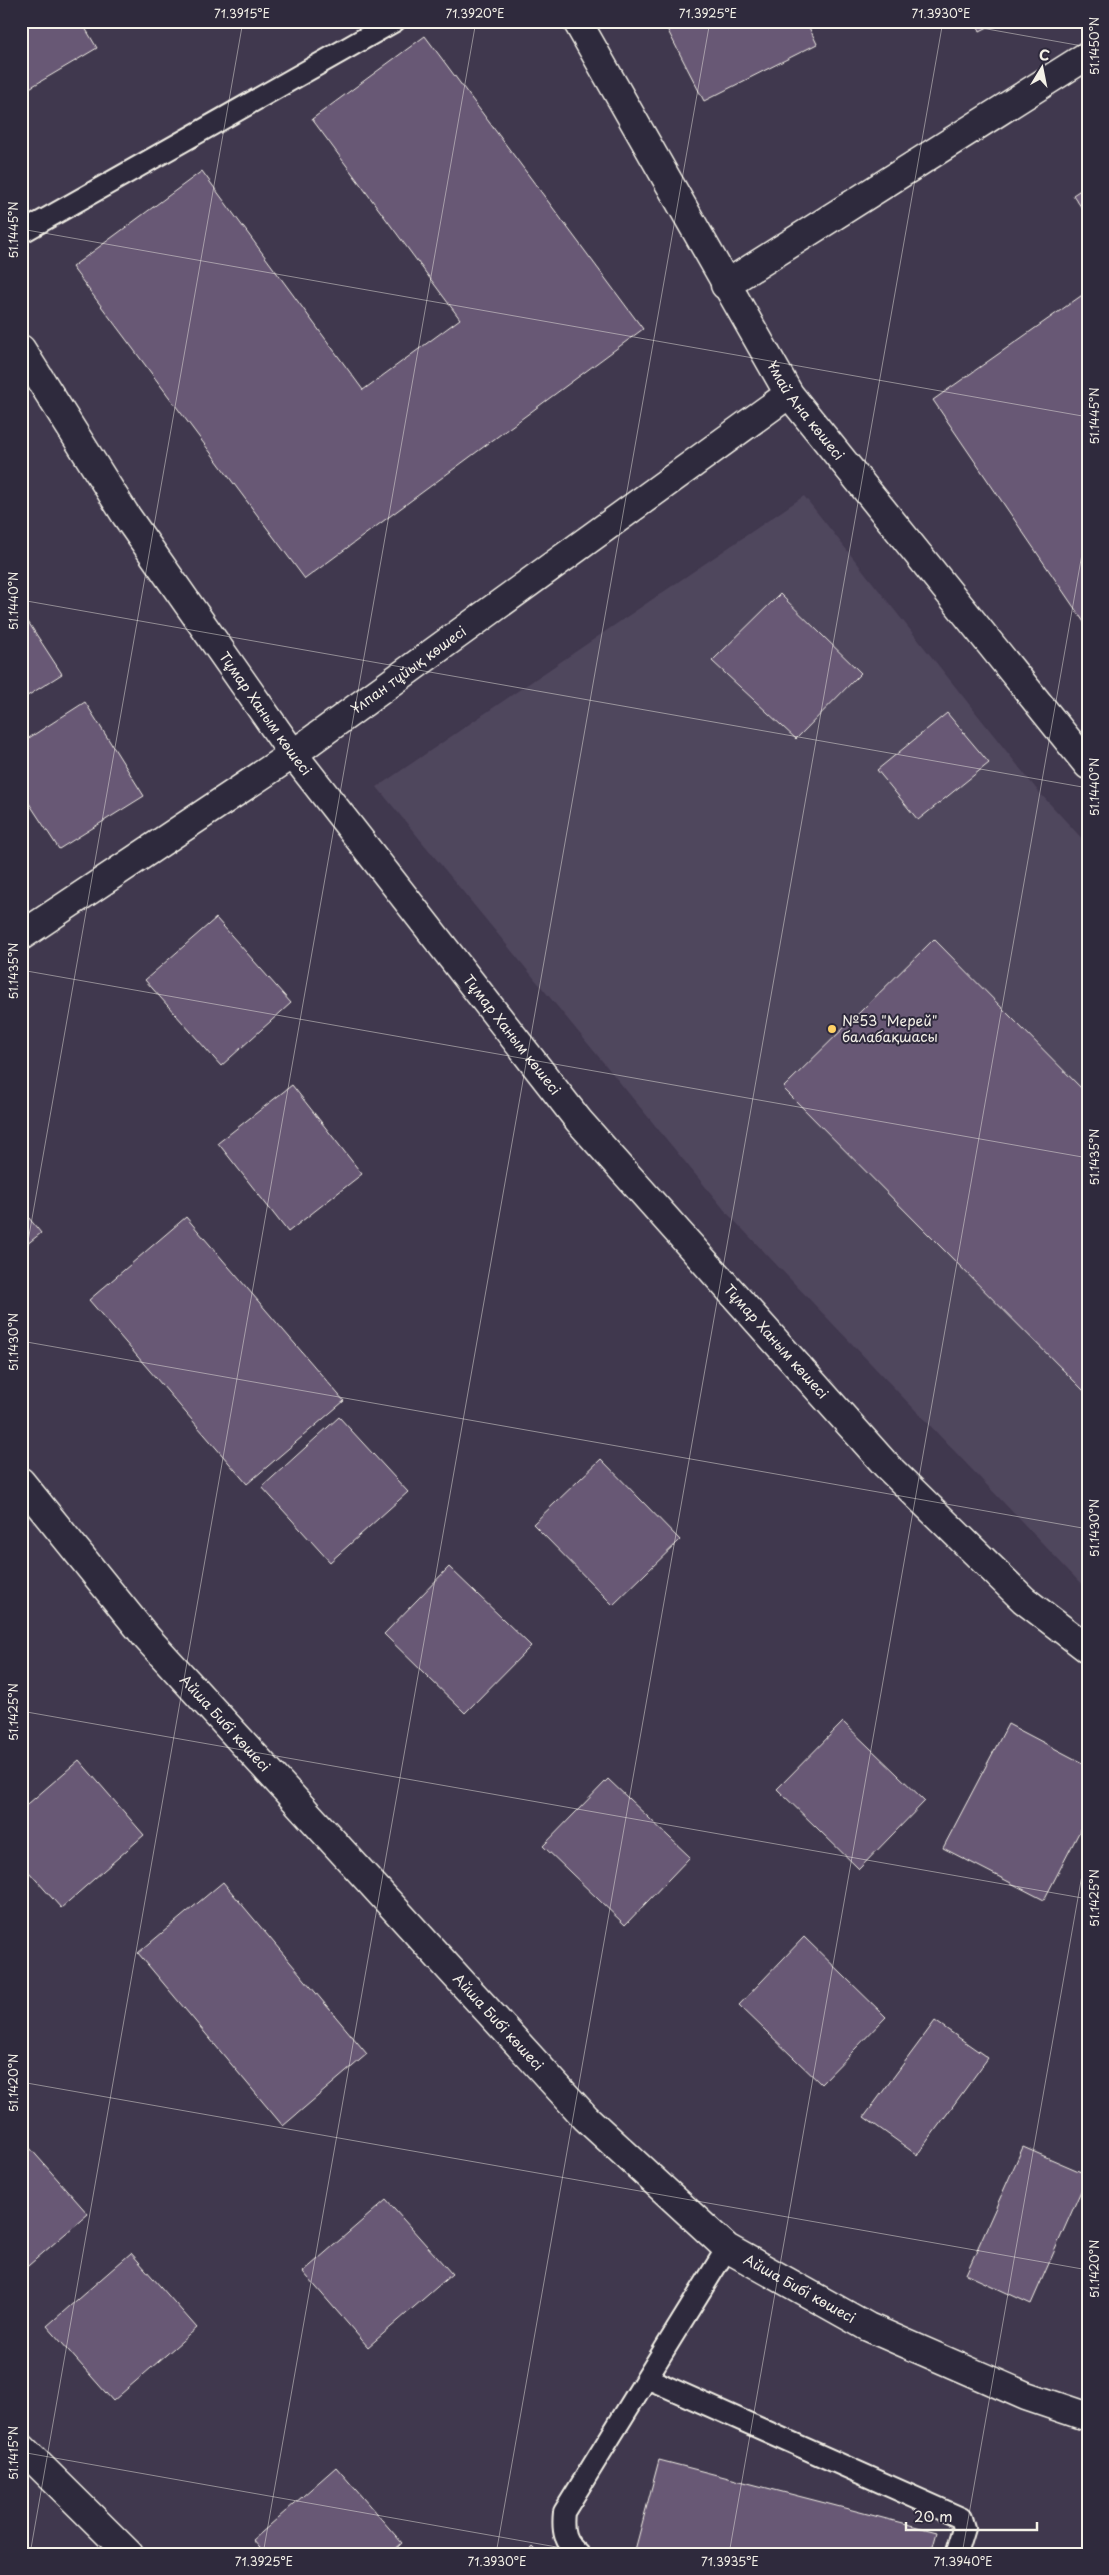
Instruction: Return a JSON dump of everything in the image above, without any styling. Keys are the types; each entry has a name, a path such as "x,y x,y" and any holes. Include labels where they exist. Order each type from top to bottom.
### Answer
{"street":[{"name":"Ұмай Ана көшесі","path":"577,21 725,285 789,394 1088,765"},
{"path":"725,285 1088,55"},
{"name":"Тұмар Ханым көшесі","path":"21,349 125,514 293,754 599,1143 886,1465 1024,1600 1088,1649"},
{"name":"Ұлпан тұйық көшесі","path":"21,936 293,754 789,394"},
{"name":"Айша Бибі көшесі","path":"21,1482 147,1638 586,2118 726,2248 868,2328 1026,2396 1088,2417"},
{"path":"21,2447 129,2554"}],"lane":[{"path":"21,233 395,21"},
{"path":"579,2554 571,2548 562,2532 564,2512 726,2248"},
{"path":"647,2378 962,2518 964,2528 956,2554"}],"shaded area":[{"name":"№53 \"Мерей\" балабақшасы","path":"804,496 1038,791 1088,845 1088,1591 727,1213 377,787"}],"building":[{"path":"21,21 81,21 97,48 21,93"},
{"path":"663,21 806,21 817,44 704,101"},
{"path":"975,21 1000,21 980,31"},
{"path":"425,36 643,329 305,579 72,267 202,171 363,390 460,319 312,119"},
{"path":"1088,185 1088,217 1073,195"},
{"path":"1088,291 1088,628 933,400"},
{"path":"780,594 861,673 796,739 712,661"},
{"path":"21,611 62,674 21,700"},
{"path":"85,702 144,796 59,849 21,791 21,743"},
{"path":"947,713 989,763 918,820 877,770"},
{"path":"216,918 291,1003 221,1066 145,980"},
{"path":"934,939 1088,1095 1088,1395 783,1088"},
{"path":"292,1085 362,1174 288,1232 218,1143"},
{"path":"21,1208 41,1233 21,1249"},
{"path":"186,1217 344,1401 247,1484 89,1300"},
{"path":"339,1417 408,1492 330,1562 262,1487"},
{"path":"601,1459 680,1540 613,1605 533,1524"},
{"path":"449,1567 531,1646 465,1713 384,1634"},
{"path":"843,1722 925,1801 859,1869 777,1789"},
{"path":"1008,1724 1088,1766 1088,1815 1044,1900 943,1848"},
{"path":"79,1760 144,1835 61,1908 21,1863 21,1810"},
{"path":"608,1779 690,1857 625,1925 543,1846"},
{"path":"223,1882 367,2054 283,2126 138,1953"},
{"path":"804,1937 886,2017 821,2084 739,2005"},
{"path":"935,2021 988,2058 917,2155 864,2117"},
{"path":"21,2140 88,2214 21,2272"},
{"path":"1023,2147 1088,2175 1031,2304 966,2274"},
{"path":"386,2200 452,2274 368,2347 303,2272"},
{"path":"131,2253 197,2328 113,2401 47,2326"},
{"path":"659,2460 937,2532 931,2554 634,2554"},
{"path":"336,2467 402,2543 390,2554 265,2554 253,2540"},
{"path":"533,2547 540,2554 527,2554"}],"place":[{"name":"№53 \"Мерей\" балабақшасы","path":"832,1029"}]}
